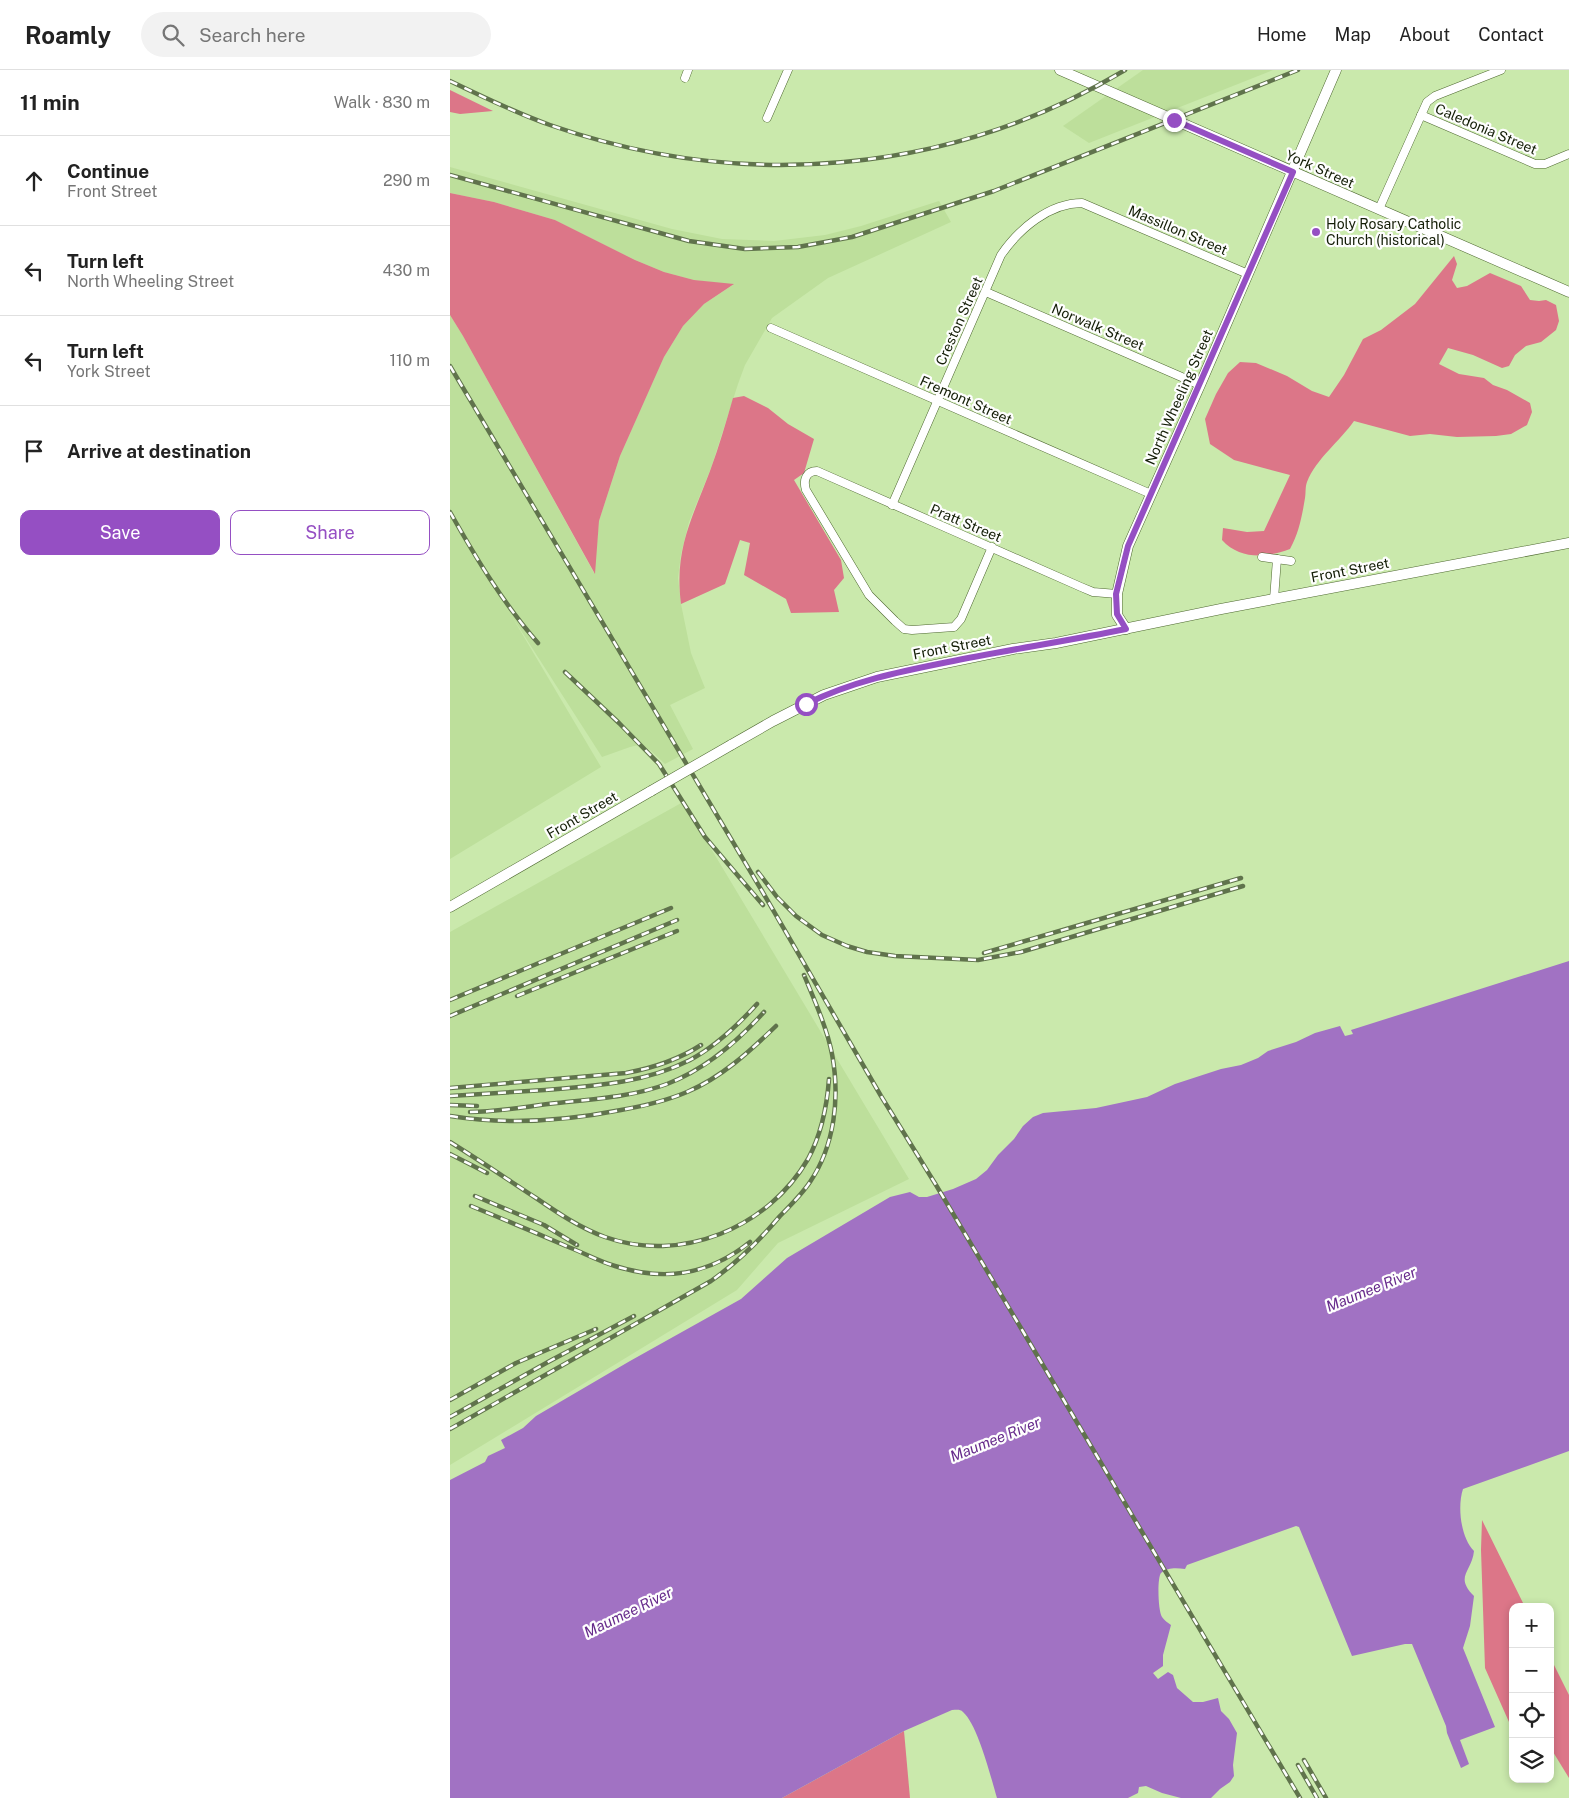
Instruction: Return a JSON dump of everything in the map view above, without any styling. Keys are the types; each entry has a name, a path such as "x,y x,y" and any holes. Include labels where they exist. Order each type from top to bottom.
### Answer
{"street":[{"path":"685,78 688,70"},
{"path":"767,118 788,70"},
{"name":"York Street","path":"1060,70 1081,74 1293,172 1569,292"},
{"name":"North Wheeling Street","path":"1126,629 1117,614 1116,594 1128,546 1336,70"},
{"path":"1379,209 1427,102 1435,96 1501,70"},
{"name":"Caledonia Street","path":"1421,115 1535,164 1545,164 1569,154"},
{"name":"Creston Street","path":"892,504 1001,255 1026,226 1062,205 1082,203 1098,209"},
{"name":"Massillon Street","path":"1098,209 1248,274"},
{"name":"Norwalk Street","path":"986,292 1200,384"},
{"name":"Fremont Street","path":"771,328 1151,494"},
{"name":"Pratt Street","path":"992,547 961,619 954,627 912,630 904,628 869,596 806,490 804,480 808,473 817,471 992,547 1094,592 1116,594"},
{"name":"Front Street","path":"450,907 731,745 806,704 860,681 901,671 1569,543"},
{"path":"1262,557 1291,561"},
{"path":"1274,599 1277,559"}],"shaded area":[{"path":"1143,70 1273,70 1089,143 1063,126"},
{"path":"450,90 493,111 460,114 450,112"},
{"path":"450,167 672,229 722,239 774,241 825,235 861,226 939,201 951,222 828,278 772,318 745,365 711,468 689,522 681,554 678,578 681,604 691,653 705,688 670,705 693,749 665,764 650,750 639,745 602,757 511,615 601,767 450,859 450,315 594,573 599,521 620,456 664,357 683,326 704,304 733,285 694,280 664,272 635,260 555,220 494,202 450,193"},
{"path":"450,193 494,202 555,220 635,260 664,272 694,280 734,284 704,304 683,326 664,357 620,456 599,521 595,574 450,315"},
{"path":"1454,256 1457,264 1452,280 1457,288 1467,286 1490,273 1521,286 1530,300 1546,300 1556,305 1559,321 1556,330 1541,342 1526,346 1515,355 1509,366 1502,368 1473,355 1448,348 1439,364 1459,374 1484,378 1493,385 1507,390 1530,403 1532,412 1527,425 1511,434 1496,436 1457,437 1430,434 1410,436 1354,421 1322,458 1306,484 1300,524 1290,549 1272,554 1254,555 1245,554 1229,546 1222,540 1223,528 1247,532 1264,531 1290,475 1234,460 1210,444 1205,419 1228,373 1240,362 1256,363 1287,376 1312,391 1329,397 1344,375 1363,339 1381,330 1415,304"},
{"path":"744,396 768,408 788,424 814,439 804,473 794,480 841,560 844,578 834,590 839,612 791,613 786,599 744,575 750,543 740,540 725,584 681,604 680,567 686,535 710,471 733,398"},
{"path":"683,802 909,1179 778,1243 737,1290 450,1465 450,932"},
{"path":"1482,1520 1523,1603 1509,1603 1509,1722 1485,1668 1481,1550"},
{"path":"1554,1665 1569,1695 1569,1778 1554,1754"},
{"path":"904,1731 910,1798 782,1798"}],"water":[{"name":"Maumee River","path":"1569,961 1569,1451 1463,1489 1460,1504 1461,1522 1466,1538 1474,1551 1465,1583 1474,1596 1470,1626 1463,1648 1495,1727 1460,1740 1469,1764 1461,1768 1412,1644 1352,1656 1299,1527 1296,1526 1187,1565 1185,1569 1167,1570 1161,1573 1160,1576 1161,1614 1171,1625 1163,1655 1163,1666 1153,1673 1158,1679 1168,1672 1173,1675 1177,1688 1193,1702 1203,1702 1218,1698 1221,1711 1229,1719 1237,1733 1233,1765 1234,1776 1230,1782 1211,1798 1181,1798 1146,1786 1139,1787 1138,1793 1128,1798 997,1798 974,1728 961,1710 952,1710 904,1731 782,1798 450,1798 450,1480 485,1462 488,1456 505,1448 501,1440 523,1428 536,1416 741,1299 787,1258 890,1197 910,1192 919,1197 927,1197 976,1179 987,1170 1023,1126 1033,1117 1043,1113 1096,1108 1147,1097 1175,1084 1221,1069 1241,1065 1258,1058 1268,1051 1296,1042 1315,1033 1340,1026 1345,1036 1353,1034 1351,1030"}],"railway":[{"path":"450,81 550,125 623,146 696,159 770,165 844,162 917,151 988,132 1058,105 1125,70"},
{"path":"450,175 689,241 745,249 798,247 852,237 994,191 1298,70"},
{"path":"450,366 762,891 881,1096 936,1185 1300,1798"},
{"path":"450,512 491,580 513,612 538,643"},
{"path":"565,672 659,764 705,837 763,905"},
{"path":"758,872 777,897 796,916 822,935 847,946 867,952 895,956 978,960 1021,952 1243,886"},
{"path":"984,953 1241,878"},
{"path":"450,1000 671,908"},
{"path":"450,1016 677,920"},
{"path":"517,996 677,931"},
{"path":"450,1429 711,1281 748,1251 803,1191 818,1168 825,1152 830,1137 835,1104 834,1070 830,1044 804,975"},
{"path":"450,1096 582,1087 638,1079 655,1074 690,1060 709,1048 734,1028 757,1004"},
{"path":"470,1112 613,1097 667,1084 708,1063 743,1034 764,1012"},
{"path":"450,1116 514,1121 557,1119 600,1114 655,1103 687,1092 712,1079 745,1054 776,1026"},
{"path":"450,1088 626,1073 665,1063 701,1045"},
{"path":"450,1142 561,1215 605,1237 634,1244 663,1246 692,1242 720,1234 746,1221 770,1204 791,1183 808,1159 820,1130 827,1100 829,1079"},
{"path":"450,1105 477,1106"},
{"path":"450,1154 487,1173"},
{"path":"475,1196 544,1225 577,1245"},
{"path":"471,1206 602,1262 651,1274 669,1274 702,1268 719,1262 750,1242"},
{"path":"450,1417 634,1316"},
{"path":"450,1400 516,1363 596,1329"},
{"path":"1304,1760 1326,1798"},
{"path":"1298,1765 1317,1798"}],"place":[{"name":"Holy Rosary Catholic Church (historical)","path":"1316,232"}],"route":[{"path":"806,704 860,681 901,671 1126,629 1117,614 1116,594 1128,546 1293,172 1174,120"}]}
